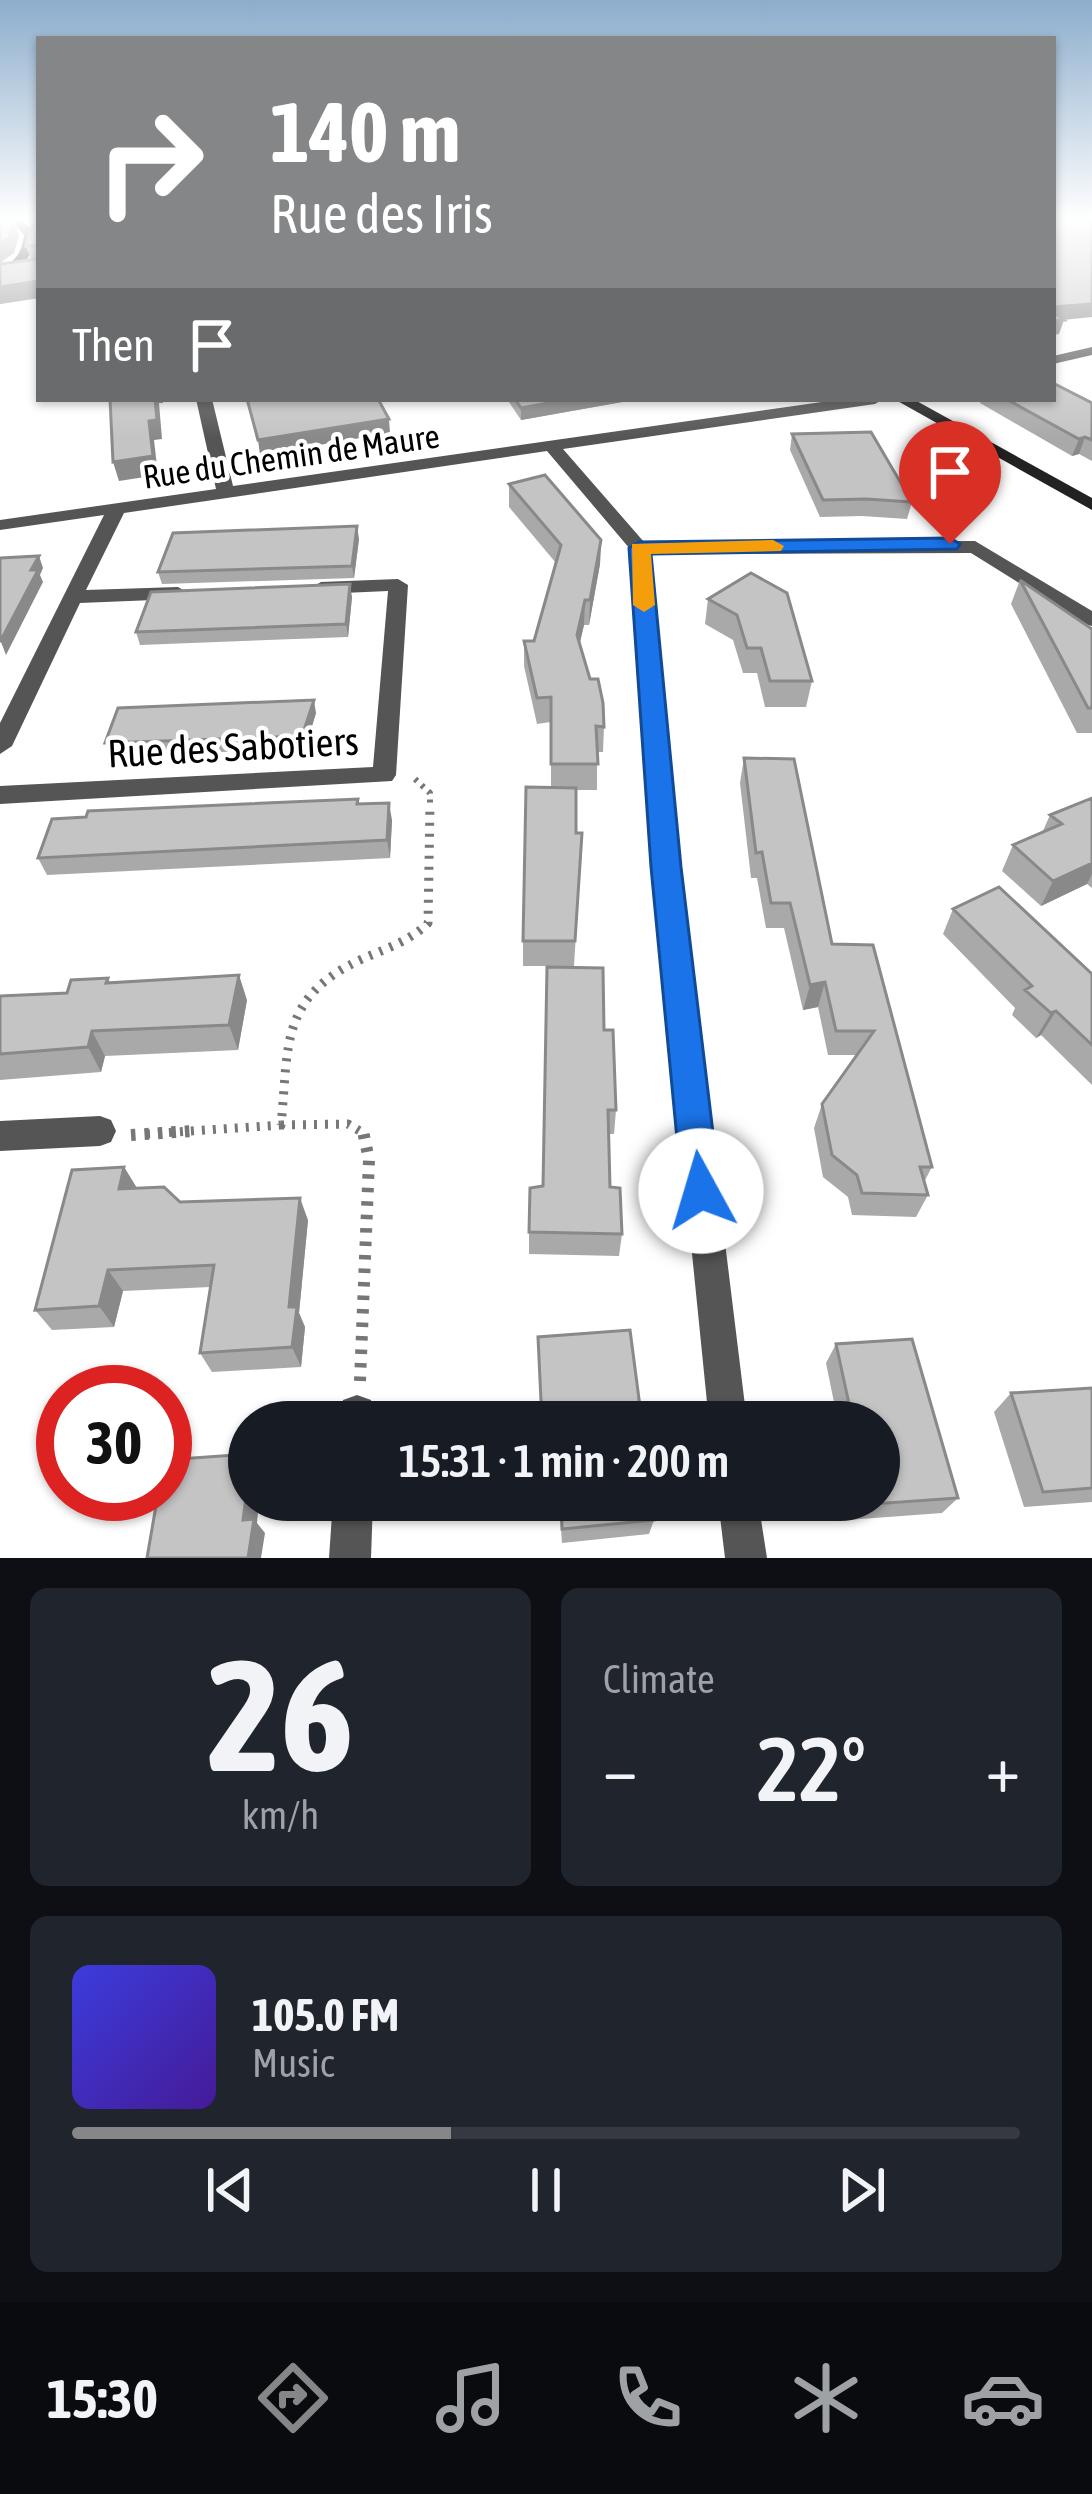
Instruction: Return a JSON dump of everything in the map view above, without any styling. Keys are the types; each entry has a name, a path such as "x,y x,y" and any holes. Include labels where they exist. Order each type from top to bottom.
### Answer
{"street":[{"path":"1056,359 1092,351"},
{"path":"206,402 226,495"},
{"name":"Rue du Chemin de Maure","path":"0,525 855,402"},
{"path":"907,402 1092,505"},
{"path":"553,448 639,548 666,867 726,1401"},
{"path":"0,746 115,512"},
{"path":"639,548 975,547 1092,620"},
{"name":"Rue des Sabotiers","path":"0,795 383,775 398,585 304,589"},
{"path":"71,597 211,592"},
{"path":"0,1136 100,1131"},
{"path":"350,1558 352,1521"},
{"path":"741,1521 746,1558"}],"path":[{"path":"281,1125 295,1016 308,994 321,981 416,935 428,923 428,786 412,778 383,775"},
{"path":"100,1131 130,1136 348,1124 365,1132 369,1160 358,1401"}],"building":[{"path":"1056,293 1092,293 1092,304 1056,307"},
{"path":"1056,385 1092,403 1092,440 1079,439 1011,402 1056,402"},
{"path":"110,402 155,402 157,420 149,421 153,456 113,462"},
{"path":"248,402 380,402 389,419 258,440"},
{"path":"517,402 554,402 521,408"},
{"path":"871,432 912,502 823,500 792,434"},
{"path":"545,475 601,540 590,600 585,600 577,635 590,679 598,679 603,703 604,727 596,726 598,764 551,764 551,697 537,698 524,641 534,641 561,545 509,484"},
{"path":"357,526 352,566 158,572 173,533"},
{"path":"39,556 31,570 38,570 0,642 0,558"},
{"path":"751,573 787,593 812,681 770,681 761,648 747,648 737,615 708,599"},
{"path":"1020,580 1092,629 1092,708 1088,708"},
{"path":"350,584 346,624 136,632 151,592"},
{"path":"314,700 302,736 105,743 118,708"},
{"path":"744,758 794,759 832,944 873,945 932,1167 920,1167 928,1195 862,1193 857,1175 832,1155 822,1104 874,1031 836,1031 825,982 810,985 790,903 771,903 762,852 756,853"},
{"path":"526,787 576,788 576,833 582,833 575,941 523,941"},
{"path":"1092,798 1092,863 1053,881 1013,845 1062,824 1050,815"},
{"path":"358,799 357,804 389,803 387,840 38,858 52,819 86,817 88,811"},
{"path":"999,887 1092,974 1092,1045 1025,990 1032,986 953,909"},
{"path":"547,967 603,968 604,1030 613,1030 616,1110 608,1110 610,1187 620,1188 622,1234 529,1232 530,1188 543,1186"},
{"path":"239,975 229,1025 92,1031 88,1047 0,1054 0,996 67,993 71,980 108,978 106,983"},
{"path":"124,1167 119,1189 164,1187 180,1202 300,1198 289,1307 297,1307 292,1347 200,1353 214,1265 108,1270 99,1306 35,1310 72,1170"},
{"path":"630,1330 639,1401 541,1401 538,1337"},
{"path":"912,1339 958,1498 900,1502 900,1401 848,1401 836,1344"},
{"path":"1092,1388 1092,1488 1043,1492 1011,1393"},
{"path":"228,1456 228,1521 254,1521 248,1558 147,1558 153,1521 192,1521 192,1458"},
{"path":"562,1521 644,1521 562,1529"}],"slow traffic":[{"path":"644,605 639,548 773,546"}],"route":[{"path":"701,1191 666,867 639,548 950,544"}]}
